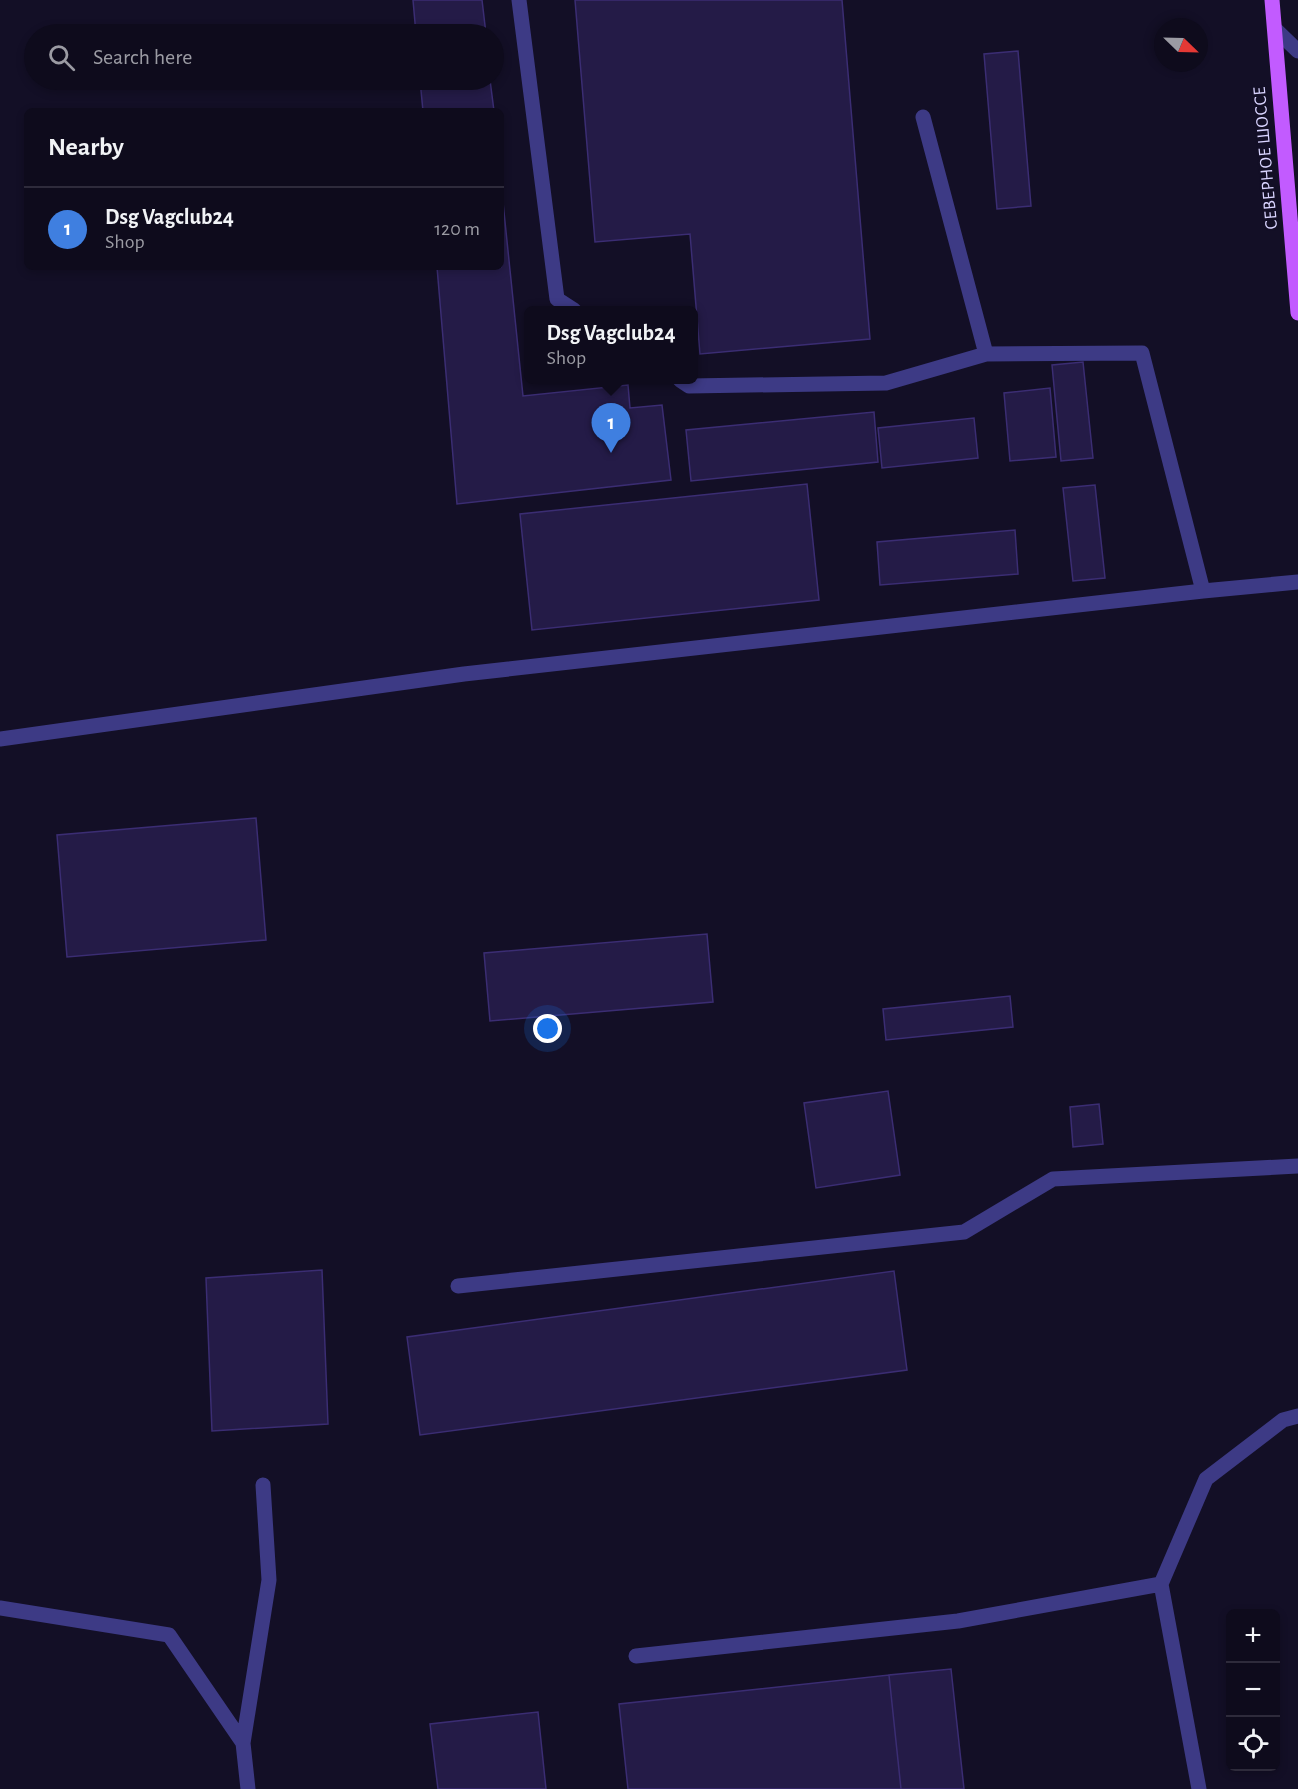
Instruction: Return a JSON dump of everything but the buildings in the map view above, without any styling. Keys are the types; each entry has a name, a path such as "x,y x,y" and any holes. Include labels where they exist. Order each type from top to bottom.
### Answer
{"main road":[{"name":"СЕВЕРНОЕ ШОССЕ","path":"1272,0 1298,313"}],"lane":[{"path":"519,0 556,299 567,306"},
{"path":"1276,30 1298,51"},
{"path":"923,117 986,354"},
{"path":"686,384 689,386 885,383 986,354 1142,353 1203,591"},
{"path":"0,739 464,674 1298,582"},
{"path":"458,1286 964,1233 1053,1179 1298,1166"},
{"path":"1199,1789 1161,1584 1206,1479 1283,1420 1298,1416"},
{"path":"248,1789 243,1743 269,1580 263,1485"},
{"path":"636,1656 958,1621 1161,1584"},
{"path":"0,1608 169,1635 243,1743"}],"place":[{"name":"Dsg Vagclub24","path":"611,453"}]}
